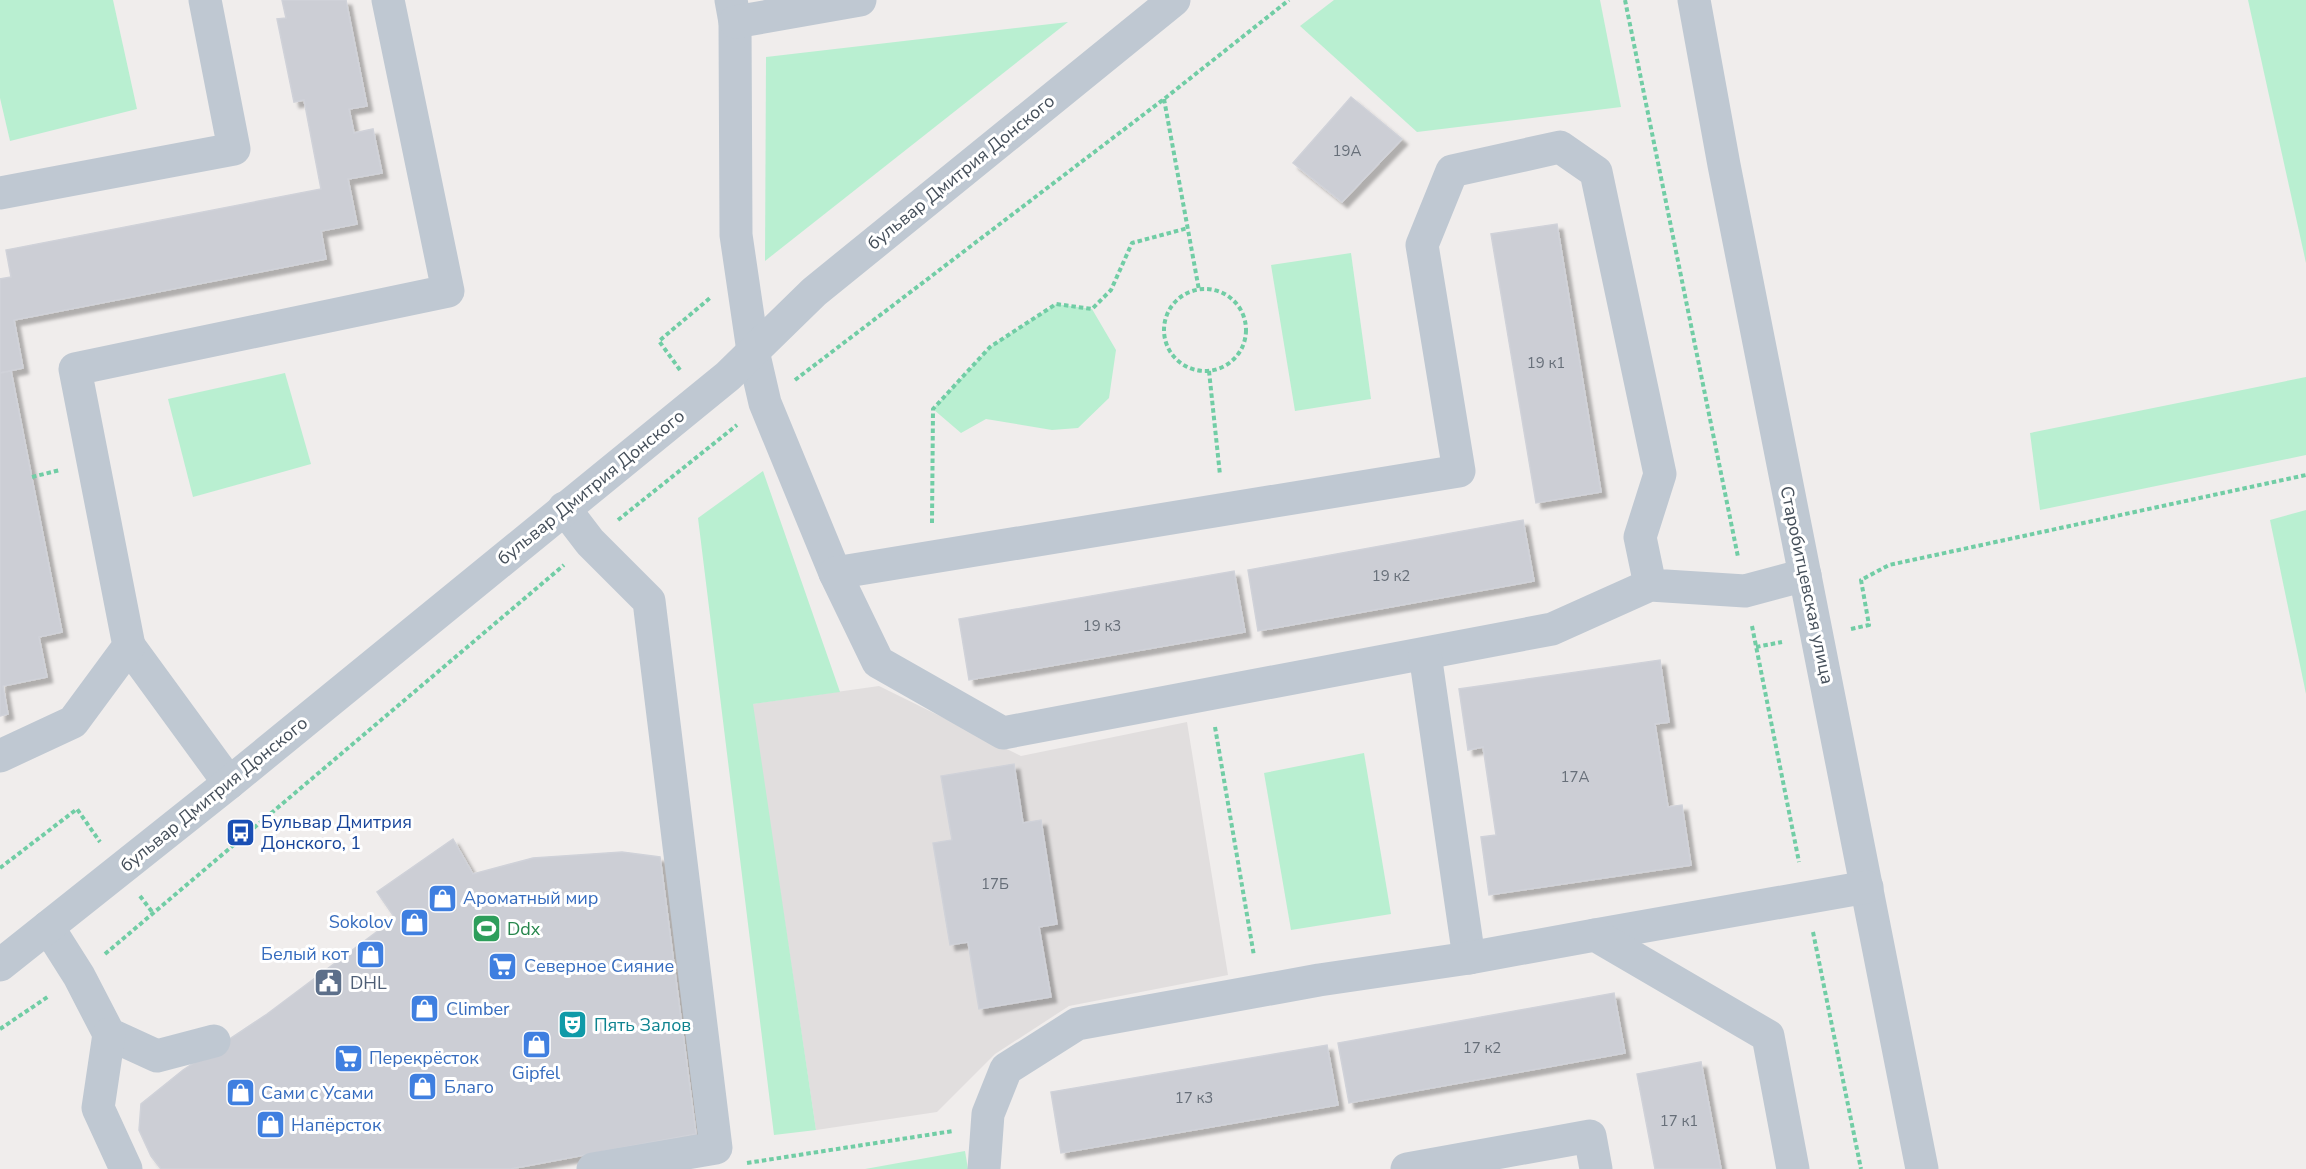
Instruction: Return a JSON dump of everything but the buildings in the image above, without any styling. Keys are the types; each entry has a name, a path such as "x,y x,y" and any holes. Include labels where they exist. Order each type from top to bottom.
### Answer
{"street":[{"path":"0,192 234,149 204,0"},
{"path":"229,783 129,646 75,369 448,291 388,0"},
{"path":"860,0 733,11 736,235 753,351 765,403 835,573 878,662 1004,734 1552,629 1650,585 1745,591 1805,575"},
{"name":"бульвар Дмитрия Донского","path":"0,965 229,783 701,398 814,292 1174,0"},
{"name":"Старобитцевская улица","path":"1694,0 1728,188 1922,1169"},
{"path":"835,573 1459,471 1422,245 1452,171 1560,147 1596,172 1660,474 1640,537 1650,585"},
{"path":"564,508 590,542 649,601 716,1148 593,1169"},
{"path":"0,756 73,722 129,646"},
{"path":"1425,654 1469,958"},
{"path":"984,1169 988,1114 1006,1069 1077,1024 1319,980 1469,958 1868,887"},
{"path":"48,927 79,976 109,1034 98,1108 126,1169"},
{"path":"1595,935 1768,1036 1794,1169"},
{"path":"109,1034 157,1056 214,1041"},
{"path":"1407,1169 1590,1136 1596,1169"}],"path":[{"path":"0,1029 79,976 590,542 765,403 1164,99 1289,0"},
{"path":"1164,99 1199,290"},
{"path":"931,557 933,409 990,347 1056,304 1092,309 1111,290 1132,243 1188,228"},
{"path":"727,434 659,342 742,271"},
{"path":"1199,290 1221,293 1233,301 1245,322 1245,336 1239,353 1223,367 1209,371 1198,371 1177,361 1168,349 1164,336 1168,313 1176,301 1188,293 1199,290"},
{"path":"1209,371 1224,508"},
{"path":"1756,647 1869,625 1861,580 1889,565 2306,475"},
{"path":"1209,694 1260,992"},
{"path":"778,1158 962,1130"}],"shaded area":[{"path":"879,686 1021,756 1187,722 1228,975 1069,1006 995,1054 937,1112 816,1130 752,704"}],"green space":[{"path":"0,0 113,0 137,109 10,141 0,98"},
{"path":"1334,0 1600,0 1621,107 1417,132 1300,26"},
{"path":"2248,0 2306,0 2306,263"},
{"path":"1068,22 765,261 766,57"},
{"path":"1351,253 1371,399 1295,411 1271,265"},
{"path":"1056,304 1092,309 1116,350 1109,398 1078,428 1052,430 986,419 961,433 933,409 990,347"},
{"path":"285,373 311,464 193,497 168,399"},
{"path":"2306,377 2306,455 2040,510 2030,433"},
{"path":"763,471 840,692 753,704 816,1130 774,1135 698,518"},
{"path":"2306,510 2306,694 2270,520"},
{"path":"1364,753 1391,914 1291,930 1264,773"},
{"path":"965,1151 968,1169 865,1169"}],"place":[{"name":"Бульвар Дмитрия Донского, 1","path":"240,832"},
{"name":"Ароматный мир","path":"442,898"},
{"name":"Sokolov","path":"414,922"},
{"name":"Ddx","path":"486,929"},
{"name":"Белый кот","path":"370,954"},
{"name":"Северное Сияние","path":"503,966"},
{"name":"DHL","path":"329,983"},
{"name":"Climber","path":"425,1009"},
{"name":"Пять Залов","path":"573,1025"},
{"name":"Gipfel","path":"536,1044"},
{"name":"Перекрёсток","path":"348,1058"},
{"name":"Благо","path":"423,1087"},
{"name":"Сами с Усами","path":"240,1093"},
{"name":"Напёрсток","path":"270,1125"}]}
